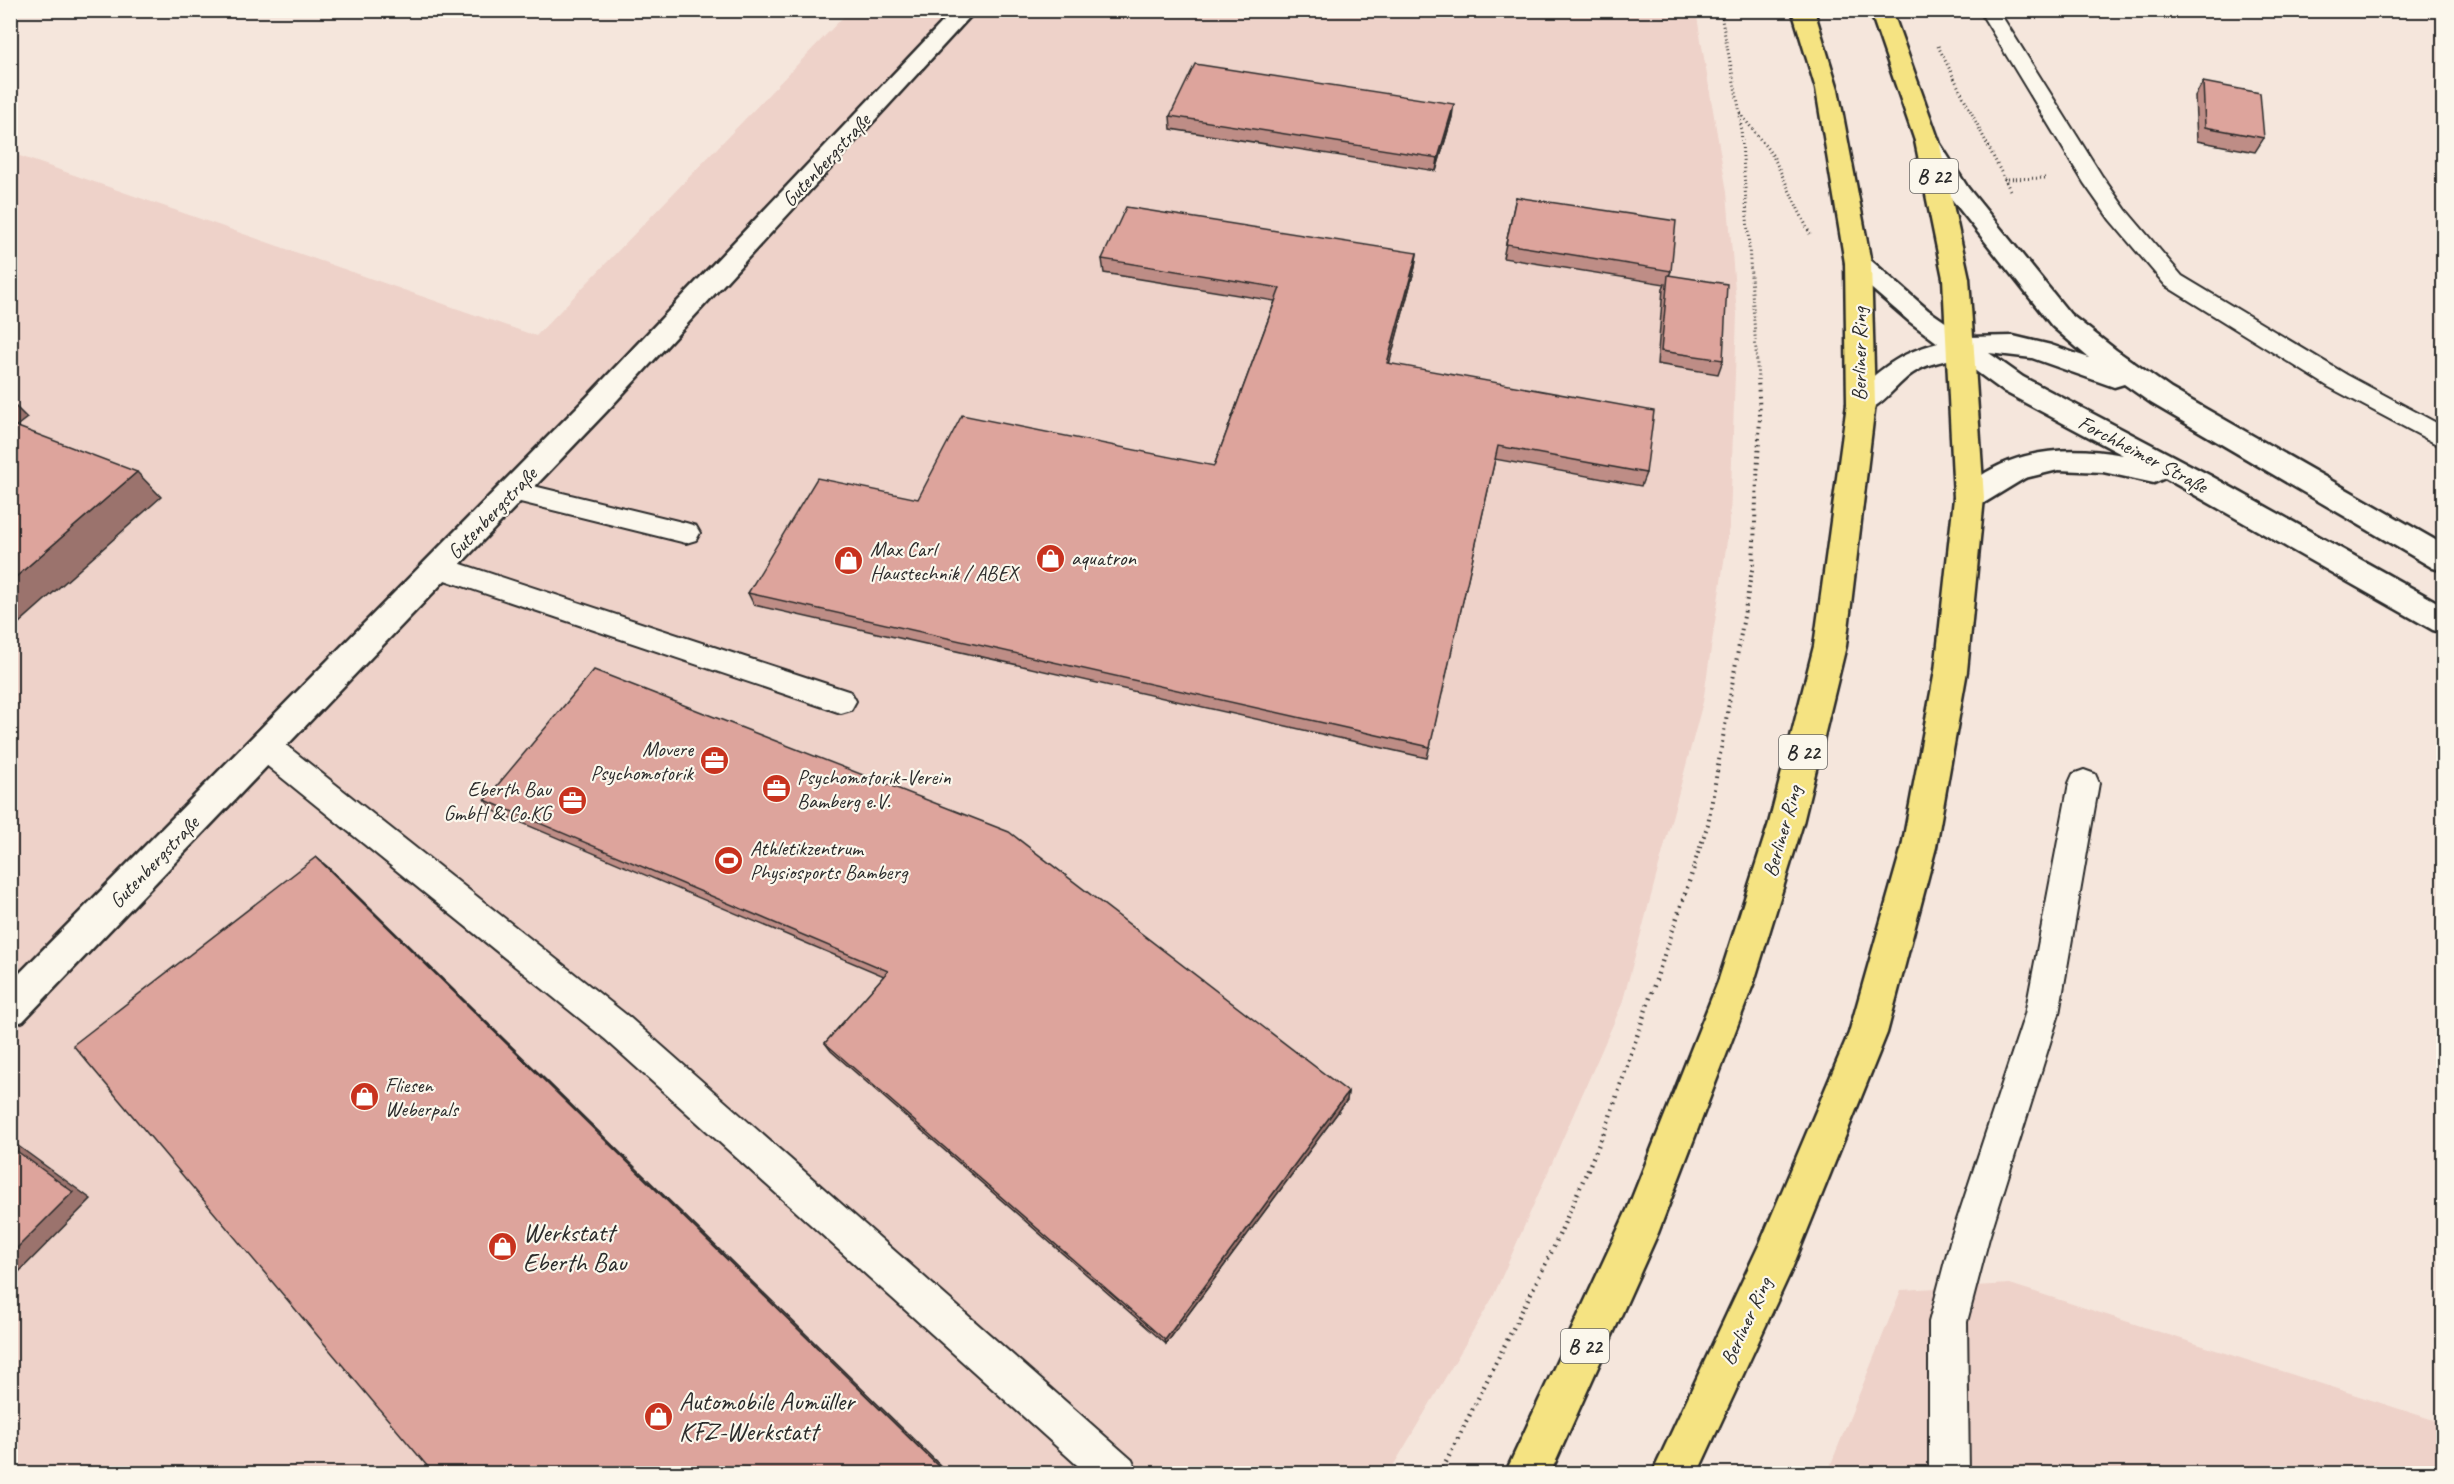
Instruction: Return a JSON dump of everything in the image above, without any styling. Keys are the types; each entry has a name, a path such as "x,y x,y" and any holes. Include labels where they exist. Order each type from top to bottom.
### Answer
{"main road":[{"name":"Berliner Ring","path":"1527,1473 1644,1219 1740,971 1786,823 1830,646 1861,404 1858,263 1827,89 1803,10"},
{"name":"Berliner Ring","path":"1674,1473 1776,1256 1868,1033 1919,847 1951,671 1969,498 1956,278 1927,141 1881,10"}],"street":[{"name":"Gutenbergstraße","path":"10,1009 440,568 966,10"},
{"path":"1927,141 1959,192 2061,321 2106,357 2161,396 2444,560"},
{"name":"Forchheimer Straße","path":"1858,263 1919,316 2013,384 2201,484 2444,621"},
{"path":"1861,404 1904,366 1932,354 1960,347 2004,342 2061,357 2161,396"},
{"path":"1969,498 1993,479 2009,471 2039,461 2070,458 2114,463 2201,484"}],"lane":[{"path":"1988,10 2092,178 2118,215 2174,281 2338,381 2444,439"},
{"path":"513,491 686,533"},
{"path":"440,568 841,701"},
{"path":"266,747 617,1028 1118,1473"},
{"path":"1948,1473 1948,1322 1970,1238 2042,1014 2084,783"}],"path":[{"path":"1440,1473 1553,1250 1606,1128 1708,824 1753,564 1760,416 1740,113 1720,10"},
{"path":"1936,42 2015,199"}],"shaded area":[{"path":"849,11 1696,11 1727,192 1737,314 1730,521 1703,702 1622,1004 1493,1297 1389,1473 11,1473 11,153 536,336"},
{"path":"2010,1284 2443,1423 2443,1473 1827,1474 1901,1290"}],"building":[{"path":"1195,64 1454,104 1438,158 1170,116"},
{"path":"2203,82 2260,93 2264,138 2205,127"},
{"path":"1516,197 1676,221 1671,271 1506,244"},
{"path":"1126,207 1417,253 1387,363 1654,411 1646,473 1498,446 1430,747 748,593 817,478 918,499 962,415 1214,466 1280,288 1102,259"},
{"path":"1668,275 1727,284 1723,360 1661,351"},
{"path":"10,424 137,472 10,582"},
{"path":"594,670 1009,832 1348,1092 1165,1340 825,1043 888,971 485,800"},
{"path":"316,857 945,1473 433,1473 73,1045"},
{"path":"10,1146 73,1192 10,1255"}],"place":[{"name":"aquatron","path":"1050,558"},
{"name":"Max Carl Haustechnik / ABEX","path":"849,561"},
{"name":"Movere Psychomotorik","path":"714,761"},
{"name":"Psychomotorik-Verein Bamberg e.V.","path":"776,789"},
{"name":"Eberth Bau GmbH & Co.KG","path":"572,801"},
{"name":"Athletikzentrum Physiosports Bamberg","path":"729,860"},
{"name":"Fliesen Weberpals","path":"364,1097"},
{"name":"Werkstatt Eberth Bau","path":"502,1247"},
{"name":"Automobile Aumüller KFZ-Werkstatt","path":"658,1416"}]}
